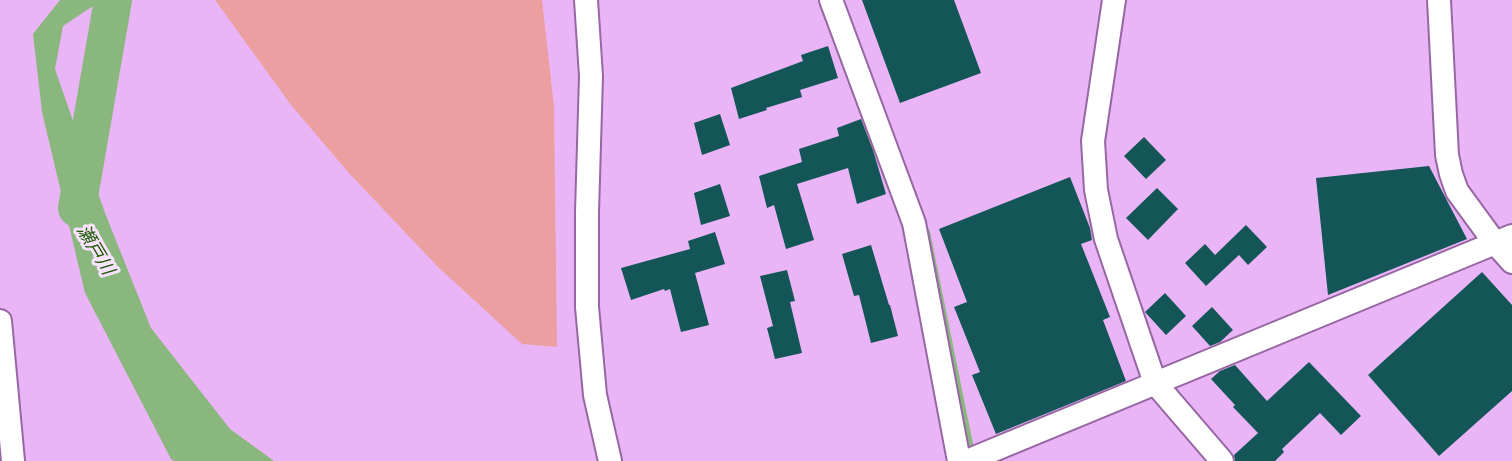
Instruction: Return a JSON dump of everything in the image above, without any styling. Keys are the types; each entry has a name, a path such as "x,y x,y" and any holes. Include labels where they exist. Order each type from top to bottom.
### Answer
{"street":[{"path":"586,0 591,76 587,307 595,395 610,461"},
{"path":"831,0 914,223 959,461"},
{"path":"1114,0 1093,141 1096,190 1106,239 1155,383 1222,461"},
{"path":"1439,0 1447,155 1451,174 1457,191 1504,240 1512,262"},
{"path":"967,461 1504,240"},
{"path":"0,321 13,461"}],"shaded area":[{"path":"215,0 542,0 554,107 557,347 522,344 438,267 348,172 291,105"}],"water":[{"path":"60,0 102,0 63,26 55,69 105,213 151,328 230,429 274,461 174,461 171,459 85,293 42,112 33,34"},
{"path":"104,0 130,0 106,69"}],"building":[{"path":"862,0 954,0 981,73 900,103"},
{"path":"828,46 838,78 800,90 802,97 739,119 731,88 803,61 801,55"},
{"path":"720,114 730,145 702,155 694,123"},
{"path":"861,119 886,194 857,204 848,168 797,184 814,240 786,249 774,205 767,208 759,176 802,162 799,149 839,136 837,128"},
{"path":"1144,137 1166,160 1146,179 1124,156"},
{"path":"1429,166 1467,239 1328,295 1316,178"},
{"path":"1070,177 1090,228 1092,240 1081,244 1110,317 1103,320 1126,381 996,434 972,375 980,372 954,307 967,302 939,229"},
{"path":"720,184 730,216 701,225 694,193"},
{"path":"1157,188 1178,209 1148,240 1126,218"},
{"path":"1246,225 1267,247 1248,265 1239,255 1206,286 1185,263 1205,244 1215,255"},
{"path":"715,232 725,264 695,273 709,325 681,332 670,289 631,300 621,268 690,249 688,241"},
{"path":"871,245 898,336 871,343 859,295 854,296 842,254"},
{"path":"787,270 795,301 790,302 802,353 775,359 767,328 773,326 760,276"},
{"path":"1482,272 1512,305 1512,391 1439,456 1368,375"},
{"path":"1165,293 1186,316 1166,335 1145,312"},
{"path":"1212,307 1233,330 1220,342 1210,346 1192,326"},
{"path":"1309,362 1361,416 1341,435 1320,413 1282,449 1284,452 1275,461 1235,461 1234,455 1258,433 1211,379 1220,371 1235,365 1267,401"}],"waterway":[{"name":"瀬戸川","path":"77,208 113,0"},
{"path":"927,232 972,454"}]}
